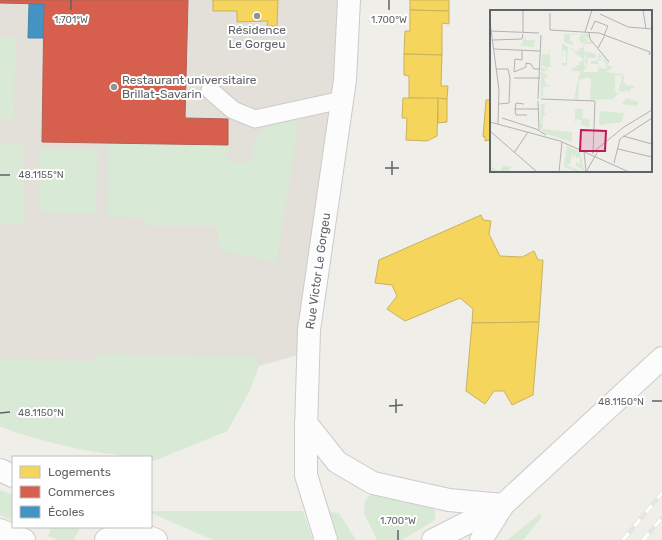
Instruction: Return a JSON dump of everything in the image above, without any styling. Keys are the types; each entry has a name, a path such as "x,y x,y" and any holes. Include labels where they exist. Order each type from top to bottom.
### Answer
{"street":[{"name":"Rue Victor Le Gorgeu","path":"326,540 306,475 309,330 345,80 349,0"},
{"path":"481,540 503,505 662,358"},
{"path":"306,423 337,462 373,482 449,500 503,505"},
{"path":"0,470 12,476"},
{"path":"433,540 503,505"},
{"path":"106,540 127,528 156,540"},
{"path":"0,530 24,540"}],"lane":[{"path":"210,90 233,110 255,119 342,100"}],"shaded area":[{"path":"0,0 347,0 309,352 259,366 249,392 227,431 153,461 152,456 125,456 54,443 15,432 0,426"}],"green space":[{"path":"0,37 15,37 14,119 0,119"},
{"path":"297,117 296,140 276,263 220,250 217,226 146,226 145,218 108,217 108,143 228,145 228,162 251,164 253,152 259,135 269,126"},
{"path":"0,144 23,145 24,224 0,224"},
{"path":"40,149 97,150 96,214 40,212"},
{"path":"97,354 256,357 259,366 249,392 227,431 153,461 152,456 115,455 74,448 34,438 0,426 0,360 97,361"},
{"path":"0,490 12,495 12,521 0,515"},
{"path":"374,491 402,502 432,508 435,513 435,517 433,521 402,540 377,540 364,513 365,501"},
{"path":"152,511 303,511 313,540 213,540 152,513"},
{"path":"327,512 339,513 356,540 334,540"},
{"path":"541,513 541,518 523,540 507,540"},
{"path":"52,528 80,528 74,540 58,540 48,536"}],"building: Logements":[{"name":"Résidence Le Gorgeu","path":"213,0 278,0 277,26 267,26 268,21 237,22 237,11 213,11"},
{"path":"410,0 449,0 449,11 410,10"},
{"path":"410,10 449,11 449,24 442,23 442,55 404,54 405,31 410,31"},
{"path":"404,54 442,55 441,86 448,86 447,99 409,98 409,76 404,75"},
{"path":"403,98 438,98 437,136 427,141 406,140 407,118 402,118"},
{"path":"438,98 447,99 447,122 438,123"},
{"path":"486,100 490,100 490,140 485,141 485,136 483,137"},
{"path":"481,215 483,220 491,221 489,234 500,256 522,257 534,251 538,260 543,260 539,322 472,323 473,309 460,298 405,321 387,309 397,296 392,285 375,283 379,260"},
{"path":"539,322 533,395 512,405 504,391 494,391 485,404 466,391 472,323"}],"building: Commerces":[{"name":"Restaurant universitaire Brillat-Savarin","path":"0,0 188,0 185,118 228,119 228,145 42,142 44,4 0,3"}],"building: Écoles":[{"path":"29,4 44,4 43,38 28,38"}],"railway":[{"path":"623,540 662,493"},
{"path":"643,540 662,518"}],"place":[{"name":"Résidence Le Gorgeu","path":"257,16"},
{"name":"Restaurant universitaire Brillat-Savarin","path":"114,87"}]}
